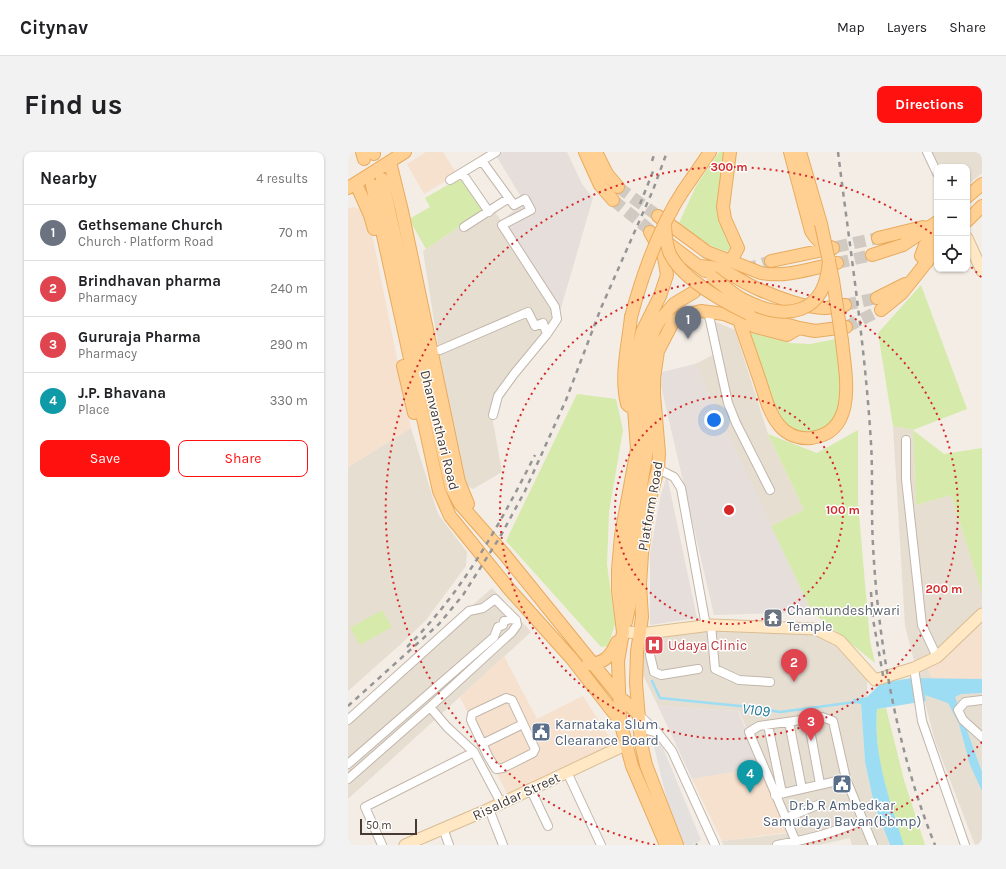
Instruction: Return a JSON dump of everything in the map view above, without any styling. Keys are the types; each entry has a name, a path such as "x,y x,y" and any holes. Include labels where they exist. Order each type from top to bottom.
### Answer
{"main road":[{"path":"348,194 405,152"},
{"path":"585,152 600,185 613,200"},
{"path":"596,152 607,174 618,188"},
{"path":"634,408 627,404 624,370 631,316 643,276 676,203 710,152"},
{"path":"730,152 723,207 725,219 738,248 731,261"},
{"path":"790,152 811,231 814,237 834,254"},
{"path":"744,317 754,365 771,413 784,430 798,438 814,438 833,429 839,422 845,409 846,393 834,254 821,224 800,152"},
{"path":"390,162 402,211 459,482 475,522"},
{"name":"Dhanvanthari Road","path":"364,183 409,393 429,476 439,491 450,516 510,590 572,659 620,721"},
{"name":"Dhanvanthari Road","path":"364,183 451,487 460,504 505,555 619,696 638,714"},
{"path":"970,194 982,184"},
{"path":"970,218 982,206"},
{"path":"658,216 697,246 761,273 770,275 834,254"},
{"path":"878,238 915,230 934,222"},
{"path":"872,255 903,245 934,223"},
{"path":"665,227 670,254 679,267 690,277 730,305 744,317 815,331 846,327"},
{"path":"572,659 594,664 603,661 612,654 623,632 618,591 618,570 621,535 637,449 634,408 634,368 638,345 646,323 660,296 667,275 666,264 662,253 650,232 699,266 733,294 748,302 779,312 796,311 804,308 818,297 827,280 834,254"},
{"path":"926,262 921,256 921,251 934,236"},
{"path":"881,310 897,298 934,253"},
{"path":"771,261 834,254"},
{"path":"699,266 712,266 727,271 758,289 812,306 826,308 845,305"},
{"path":"876,298 914,278"},
{"path":"666,845 632,766 625,745 620,721 618,661 629,608 633,528 647,450 643,399 645,363 654,330 660,320 674,304 694,292"},
{"name":"Platform Road","path":"677,845 646,765 639,728 635,667 644,633 640,584 642,554 649,503 658,469 659,436 654,394 654,378 658,351 668,329 678,318 692,312 708,311 744,317"},
{"path":"620,721 639,728"}],"street":[{"path":"450,180 496,152"},
{"path":"927,152 934,167"},
{"path":"482,161 514,205 525,199 531,210 502,225 556,307 556,319 547,334 498,396 493,415"},
{"path":"462,173 488,212"},
{"path":"464,227 509,198"},
{"path":"970,245 982,271"},
{"path":"708,311 728,403 736,423 770,490"},
{"path":"440,350 528,312 535,326 543,323 547,334"},
{"path":"906,440 906,479 922,625 936,657"},
{"path":"658,469 674,477 681,488 709,625 715,669 739,680 770,682"},
{"path":"348,720 469,611 483,608 495,599 516,620 517,625 512,632 348,779"},
{"path":"623,632 644,633 709,625 816,629 840,640 875,680 914,668 936,657 982,614"},
{"path":"348,764 494,637 498,627 503,625 504,621 510,619 516,620"},
{"path":"644,633 654,672 661,675 698,669"},
{"path":"914,668 922,721 965,845"},
{"path":"506,698 512,700 523,724 535,749 533,753 503,768 496,769 482,744 472,720 472,714 506,698"},
{"path":"982,700 965,702 958,710 963,720 982,736"},
{"path":"430,707 447,727 474,752 501,803"},
{"path":"638,714 658,733 672,751 715,845"},
{"path":"796,842 778,794 749,732 759,726 768,724 822,716 833,721 846,779 873,845"},
{"path":"808,719 820,784"},
{"path":"788,722 802,789"},
{"path":"482,744 523,724"},
{"path":"768,724 778,794"},
{"path":"639,728 658,733"},
{"name":"Risaldar Street","path":"405,845 489,809 530,788 625,745"},
{"path":"382,845 365,808 474,752"},
{"path":"478,761 488,756"},
{"path":"567,772 601,845"},
{"path":"778,794 846,779"},
{"path":"530,788 548,826"},
{"path":"786,818 820,804"},
{"path":"489,809 503,845"},
{"path":"777,845 796,842 844,828 864,820"},
{"path":"443,828 449,845"}],"shaded area":[{"path":"426,152 443,152 457,174 424,194 407,164"},
{"path":"494,152 567,152 582,184 593,198 561,308 502,220 524,202"},
{"path":"931,152 982,152 982,173 970,183 970,164 936,164"},
{"path":"491,206 561,308 559,314 529,354 492,416 502,472 473,489 467,486 449,415 423,251"},
{"path":"353,207 360,209 366,215 371,229 411,428 348,467 348,209"},
{"path":"711,320 735,330 768,434 804,510 771,526 695,364 717,353"},
{"path":"695,364 812,612 714,615 658,373"},
{"path":"893,426 913,430 916,505 951,495 982,592 982,845 975,845 935,741 905,626"},
{"path":"411,428 438,514 467,552 466,566 426,620 348,691 348,467"},
{"path":"667,476 697,618 650,625 650,553 661,494"},
{"path":"492,588 531,632 348,799 348,715"},
{"path":"982,620 982,679 932,679 926,666"},
{"path":"704,629 791,631 819,636 838,647 867,676 867,697 853,699 853,703 861,704 865,762 874,804 890,845 852,845 850,838 819,845 723,845 722,841 791,833 739,711 658,706 643,675 640,656 643,636"},
{"name":"Karnataka Slum Clearance Board","path":"504,656 537,719 583,696 613,743 508,796 460,697"},
{"path":"658,706 738,711 762,767 692,779"},
{"path":"657,741 663,748 701,840 693,845 681,845 672,821 653,742"},
{"path":"762,767 791,832 722,841 692,779"}],"green space":[{"path":"719,152 725,152 718,194 718,206 732,246 727,252 702,242 679,223 696,186"},
{"path":"460,178 483,211 426,249 409,219 430,207 425,198"},
{"path":"921,285 967,409 913,430 893,426 878,333"},
{"path":"748,332 790,343 810,344 836,339 842,393 837,417 823,429 805,433 794,431 779,420"},
{"path":"577,394 616,399 623,430 609,512 607,564 615,624 608,646 601,647 506,541"},
{"path":"858,430 858,502 870,641 875,663 812,612 771,526 804,510 768,434 817,453"},
{"path":"913,430 944,454 982,448 982,593 951,495 916,505"},
{"path":"382,610 392,627 360,645 350,628"},
{"path":"886,708 904,780 925,845 904,845 888,796 880,761 876,726 877,709"}],"water":[{"path":"911,678 982,679 982,693 961,694 955,697 982,772 982,791 970,765 959,724 948,703 925,695 926,701 877,709 876,726 880,761 888,795 904,845 890,845 874,804 865,762 861,704 853,703 853,699 867,697 881,683"}],"waterway":[{"name":"V109","path":"652,681 660,698 750,707 780,712 855,702"}],"tunnel":[{"path":"618,187 658,216"},
{"path":"613,200 651,231"},
{"path":"836,247 878,238"},
{"path":"837,263 872,255"},
{"path":"696,291 738,272 771,261"},
{"path":"845,305 877,298"},
{"path":"846,327 881,310"}],"railway":[{"path":"652,161 655,152"},
{"path":"348,706 439,624 463,595 500,537 525,491 566,400 601,308 653,190 667,152"},
{"path":"838,152 861,333 868,406 872,456 873,545 885,659 900,736 910,774 935,845"},
{"path":"640,204 654,169"},
{"path":"407,647 446,604 463,580 494,532 535,455"},
{"path":"871,592 873,619 884,681"}],"place":[{"name":"Gethsemane Church","path":"688,339"},
{"name":"Chamundeshwari Temple","path":"773,618"},
{"name":"Udaya Clinic","path":"654,645"},
{"name":"Brindhavan pharma","path":"794,682"},
{"name":"Karnataka Slum Clearance Board","path":"541,732"},
{"name":"Gururaja Pharma","path":"811,741"},
{"name":"Dr.b R Ambedkar Samudaya Bavan(bbmp)","path":"842,784"},
{"name":"J.P. Bhavana","path":"750,793"}]}
